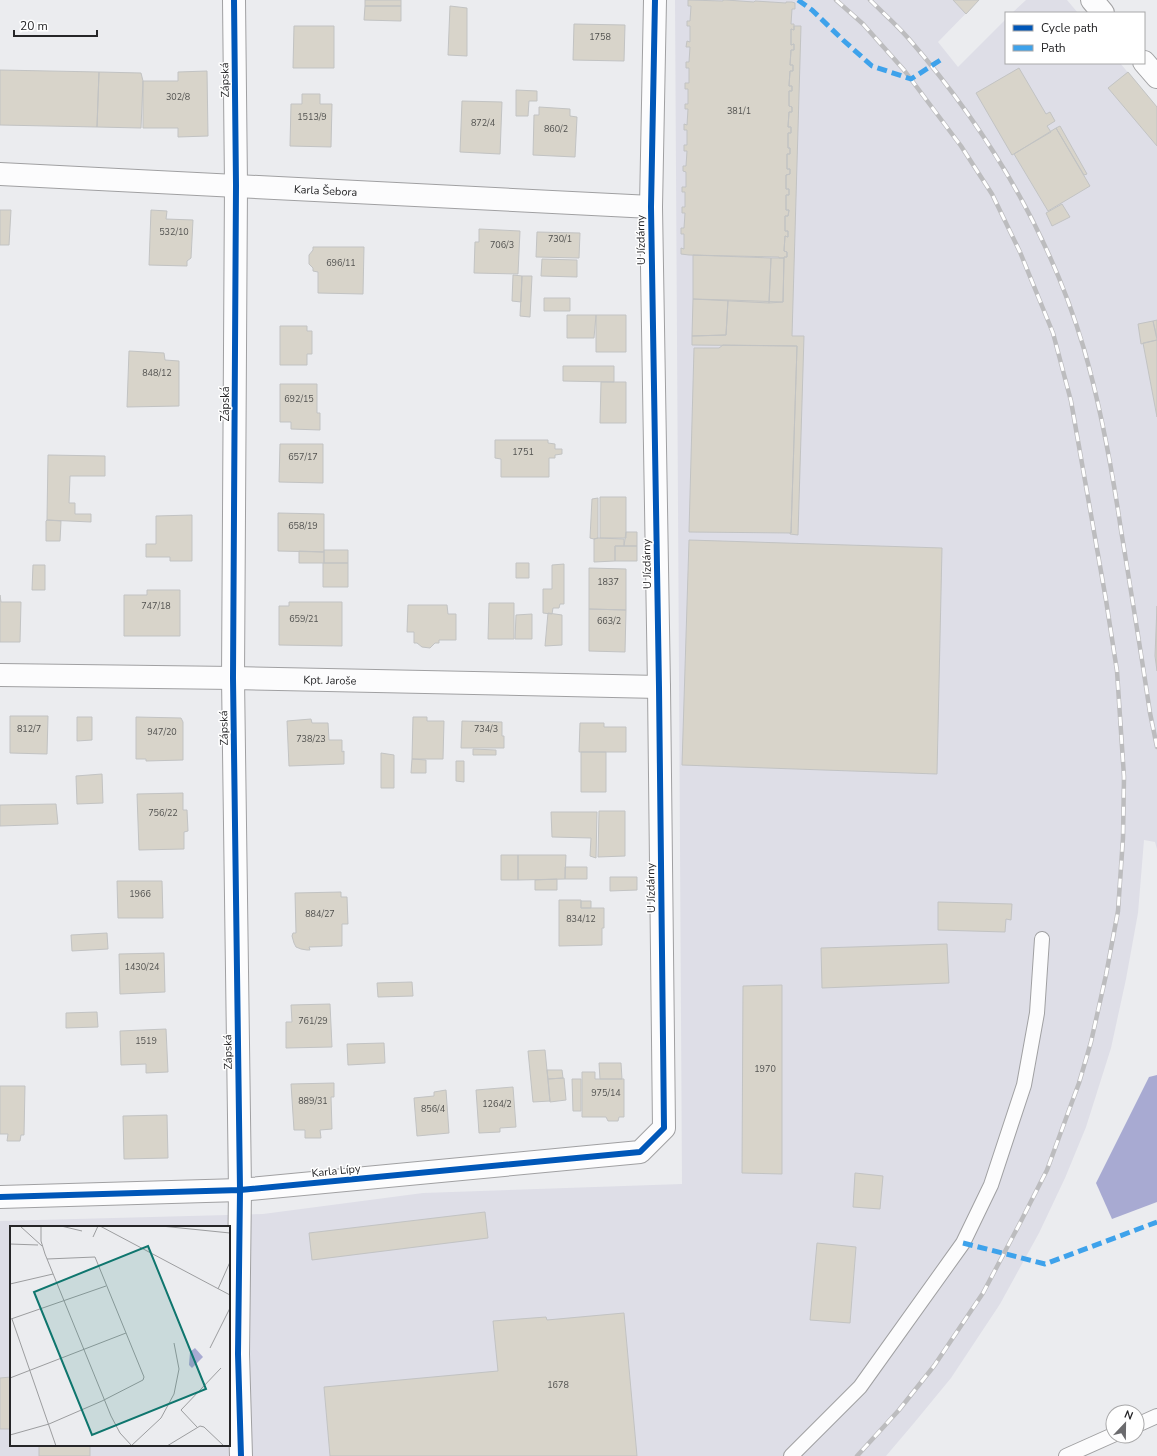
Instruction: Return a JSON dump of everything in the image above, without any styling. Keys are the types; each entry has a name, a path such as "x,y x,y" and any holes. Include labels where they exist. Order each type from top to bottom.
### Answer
{"street":[{"name":"Zápská","path":"234,0 236,185 233,678 240,1190 238,1354 241,1456"},
{"name":"U Jízdárny","path":"655,0 651,207 659,687 664,1128"},
{"path":"1092,0 1102,12"},
{"path":"1145,63 1157,77"},
{"name":"Karla Šebora","path":"0,174 651,207"},
{"name":"Kpt. Jaroše","path":"0,675 233,678 659,687"},
{"name":"Karla Lípy","path":"0,1197 240,1190 640,1152 664,1128"}],"lane":[{"path":"791,1456 860,1387 963,1243 992,1185 1024,1085 1037,1013 1042,939"},
{"path":"1145,1421 1157,1416"},
{"path":"1066,1456 1105,1439"}],"shaded area":[{"path":"675,0 979,0 938,42 958,67 1005,20 1005,64 1121,64 1157,107 1157,849 1155,842 1144,840 1138,913 1126,979 1111,1048 1086,1127 1065,1178 1039,1233 1000,1304 951,1378 886,1456 0,1456 0,1221 263,1214 423,1193 682,1184"},
{"path":"1026,0 1067,0 1077,12 1013,12"}],"water":[{"path":"1157,1075 1157,1202 1112,1219 1096,1183 1149,1077"}],"building":[{"path":"365,0 401,0 401,6 365,6"},
{"path":"688,0 795,3 795,9 792,9 791,24 794,24 794,30 791,29 791,45 794,44 794,50 791,50 790,65 793,65 793,71 790,71 789,86 792,86 792,91 789,91 789,106 792,107 792,112 789,112 788,127 791,127 791,133 788,133 788,148 790,148 790,154 787,154 787,169 790,169 790,174 786,175 786,189 789,189 789,195 786,195 786,210 789,210 788,216 785,216 785,231 788,231 788,237 785,236 784,251 787,252 787,257 779,258 681,254 681,248 684,249 684,234 681,234 681,228 684,228 685,213 682,213 682,207 685,207 685,192 682,192 682,187 686,187 686,172 683,171 683,166 686,166 687,151 684,151 684,145 687,145 687,130 684,130 684,124 687,125 688,109 685,109 685,104 688,104 688,89 685,89 685,83 689,83 689,68 686,68 686,62 689,62 690,47 686,47 687,41 690,42 690,26 687,26 687,21 690,21 691,6 688,6"},
{"path":"953,0 979,0 966,14"},
{"path":"365,6 401,6 401,21 364,20"},
{"path":"450,6 467,8 467,56 448,55"},
{"path":"574,24 625,25 624,61 573,60"},
{"path":"294,26 334,26 334,68 293,68"},
{"path":"794,26 801,26 792,336 804,336 798,535 790,534 797,346 692,345 692,336 726,335 728,300 783,302 784,257 787,257 787,252 784,251 785,236 788,237 788,231 785,231 785,216 788,216 789,210 786,210 786,195 789,195 789,189 786,189 786,175 790,174 790,169 787,169 787,154 790,154 790,148 788,148 788,133 791,133 791,127 788,127 789,112 792,112 792,107 789,106 789,91 792,91 792,86 789,86 790,71 793,71 793,65 790,65 791,50 794,50 794,44 791,45 791,29 794,30"},
{"path":"1019,68 1046,114 1050,112 1055,121 1047,126 1051,132 1012,155 976,93"},
{"path":"0,70 99,72 97,127 0,125"},
{"path":"207,71 208,136 178,137 178,128 143,128 143,81 178,81 178,72"},
{"path":"99,72 141,73 143,81 141,128 97,127"},
{"path":"1128,72 1157,107 1157,146 1108,88"},
{"path":"516,90 537,91 537,101 529,101 528,116 516,116"},
{"path":"302,94 320,94 320,104 332,104 331,147 290,146 291,104 302,104"},
{"path":"462,101 502,102 500,154 460,152"},
{"path":"539,107 570,109 570,116 577,117 575,157 533,155 534,115 539,115"},
{"path":"1060,126 1087,174 1084,175 1056,128"},
{"path":"1056,128 1090,186 1048,211 1014,154"},
{"path":"1062,204 1070,217 1052,226 1046,213"},
{"path":"0,210 11,210 9,245 0,245"},
{"path":"151,210 167,211 166,219 193,220 191,258 187,261 187,266 149,265"},
{"path":"479,229 520,231 518,274 474,273 475,242 479,242"},
{"path":"537,232 580,233 579,258 536,257"},
{"path":"313,247 364,247 363,294 318,293 318,272 313,271 313,268 309,264 309,255 313,250"},
{"path":"693,255 771,258 769,303 693,299"},
{"path":"771,258 784,258 783,302 769,303"},
{"path":"542,259 577,260 577,277 541,276"},
{"path":"513,275 522,276 521,302 512,301"},
{"path":"522,276 532,276 530,317 520,316"},
{"path":"544,298 570,298 570,311 544,311"},
{"path":"693,299 728,300 726,335 692,336"},
{"path":"567,315 596,315 594,338 567,338"},
{"path":"596,315 626,315 626,352 596,352"},
{"path":"1157,320 1157,338 1153,321"},
{"path":"1153,321 1157,340 1141,344 1138,324"},
{"path":"280,326 307,326 307,331 312,331 312,354 307,354 307,365 280,365"},
{"path":"1157,340 1157,417 1143,343"},
{"path":"723,345 797,346 791,533 689,532 694,348 719,348"},
{"path":"129,351 164,353 165,360 179,361 179,406 127,407"},
{"path":"563,366 614,366 614,382 563,381"},
{"path":"601,382 626,382 626,423 600,423"},
{"path":"280,384 317,384 317,413 320,413 320,430 291,429 291,422 280,422"},
{"path":"495,440 548,440 548,443 555,444 555,449 562,449 562,454 555,455 555,458 549,458 549,477 501,477 501,459 495,458"},
{"path":"280,444 323,444 323,483 279,482"},
{"path":"48,455 105,456 105,476 70,476 69,503 75,503 75,514 91,514 91,522 47,520"},
{"path":"600,497 626,497 626,538 600,538"},
{"path":"598,498 598,538 594,539 590,538 592,499"},
{"path":"278,513 324,514 324,552 278,551"},
{"path":"192,515 192,561 170,561 170,557 146,557 146,544 156,544 156,516"},
{"path":"47,520 61,521 60,541 46,541"},
{"path":"626,532 637,532 637,546 624,546"},
{"path":"594,539 624,539 624,546 615,546 615,561 594,562"},
{"path":"689,540 942,548 937,774 682,765"},
{"path":"615,546 637,546 637,561 615,561"},
{"path":"324,550 348,550 348,563 324,563"},
{"path":"299,551 324,552 324,563 299,563"},
{"path":"323,563 348,563 348,587 323,587"},
{"path":"516,563 529,563 529,578 516,578"},
{"path":"564,564 564,604 560,604 559,608 553,608 552,614 543,613 543,589 552,589 552,565"},
{"path":"33,565 45,565 45,590 32,590"},
{"path":"589,568 626,569 626,610 589,609"},
{"path":"147,590 180,590 180,636 124,636 124,595 147,595"},
{"path":"0,595 1,602 21,602 20,642 0,642"},
{"path":"289,602 342,602 342,646 279,645 279,606 289,606"},
{"path":"489,603 514,603 514,639 488,639"},
{"path":"408,605 447,605 448,614 456,614 456,640 439,640 439,643 435,643 430,648 422,647 417,643 414,643 414,632 407,632"},
{"path":"1157,606 1157,671 1155,656"},
{"path":"589,609 626,610 625,652 589,651"},
{"path":"548,613 562,615 562,645 545,646"},
{"path":"532,614 532,639 515,639 516,615"},
{"path":"10,716 48,716 47,754 10,753"},
{"path":"77,717 92,717 92,740 77,741"},
{"path":"136,717 181,718 183,722 183,760 146,761 146,759 136,759"},
{"path":"413,717 427,717 427,721 444,721 443,759 412,759"},
{"path":"311,719 312,723 328,723 329,740 342,740 344,764 289,766 287,721"},
{"path":"462,721 502,722 504,748 461,748"},
{"path":"580,723 604,723 604,727 626,727 626,752 579,752"},
{"path":"473,749 496,750 496,755 473,755"},
{"path":"581,752 606,752 606,792 581,792"},
{"path":"381,753 394,755 394,788 381,788"},
{"path":"412,759 426,760 426,773 411,773"},
{"path":"456,761 464,761 464,782 456,781"},
{"path":"102,774 103,803 77,804 76,776"},
{"path":"183,793 183,810 187,810 188,831 184,832 184,849 139,850 137,794"},
{"path":"56,804 58,824 0,826 0,805"},
{"path":"599,811 625,811 625,856 598,857"},
{"path":"551,812 597,812 596,858 590,856 591,838 552,837"},
{"path":"501,855 518,855 518,880 501,880"},
{"path":"518,855 566,855 565,879 518,880"},
{"path":"565,867 587,867 587,879 565,879"},
{"path":"610,877 637,877 637,890 610,891"},
{"path":"557,879 557,890 535,890 535,880"},
{"path":"117,881 162,881 163,918 118,918"},
{"path":"341,892 341,897 347,897 348,924 342,924 342,946 309,947 310,950 296,947 292,936 293,933 296,933 295,893"},
{"path":"559,900 581,900 581,908 604,908 602,945 559,946"},
{"path":"581,901 591,901 591,908 581,908"},
{"path":"938,902 1012,904 1011,920 1006,919 1005,932 938,930"},
{"path":"107,933 108,949 72,951 71,935"},
{"path":"947,944 949,983 822,988 821,948"},
{"path":"164,953 165,992 120,994 119,954"},
{"path":"412,982 413,996 378,997 377,983"},
{"path":"782,985 782,1174 742,1173 743,986"},
{"path":"330,1004 332,1047 286,1048 286,1022 292,1022 291,1005"},
{"path":"97,1012 98,1027 66,1028 66,1013"},
{"path":"166,1029 168,1072 146,1073 146,1064 121,1065 120,1031"},
{"path":"384,1043 385,1063 348,1065 347,1044"},
{"path":"545,1050 550,1101 533,1102 528,1051"},
{"path":"599,1063 621,1063 622,1079 600,1079"},
{"path":"547,1070 562,1070 563,1078 548,1079"},
{"path":"582,1072 595,1072 595,1079 624,1079 624,1117 619,1117 618,1121 608,1121 606,1117 582,1117"},
{"path":"564,1078 566,1100 550,1102 548,1079"},
{"path":"572,1079 581,1079 581,1111 573,1111"},
{"path":"334,1083 334,1097 331,1097 332,1129 320,1130 321,1138 305,1138 305,1130 294,1130 291,1084"},
{"path":"0,1086 25,1086 24,1135 21,1135 20,1141 7,1141 8,1134 0,1134"},
{"path":"513,1087 516,1127 500,1128 500,1132 479,1133 476,1090"},
{"path":"446,1090 449,1133 417,1136 414,1098 434,1096 434,1092"},
{"path":"167,1115 168,1158 124,1159 123,1116"},
{"path":"855,1173 883,1176 880,1209 853,1207"},
{"path":"485,1212 488,1238 312,1260 309,1233"},
{"path":"817,1243 856,1247 850,1323 810,1320"},
{"path":"624,1313 637,1456 330,1456 324,1387 498,1371 493,1321 546,1317 547,1320"},
{"path":"10,1377 10,1429 0,1429 0,1378"},
{"path":"39,1446 90,1446 90,1456 39,1456"}],"railway":[{"path":"836,0 863,24 904,70 961,146 992,194 1020,252 1053,333 1071,401 1106,600 1117,671 1124,777 1123,838 1118,911 1106,975 1091,1042 1079,1083 1047,1170 983,1293 934,1366 899,1410 857,1456"},
{"path":"870,0 895,24 938,73 990,146 1034,224 1070,306 1090,371 1106,439 1150,713 1157,747"}],"marked path":[{"path":"798,0 812,10 872,66 911,79 942,59"},
{"path":"963,1243 1045,1264 1157,1222"}],"cycle path":[{"path":"234,0 236,185 233,678 240,1190 238,1354 241,1456"},
{"path":"0,1197 240,1190 640,1152 664,1128 659,687 651,207 655,0"}]}
